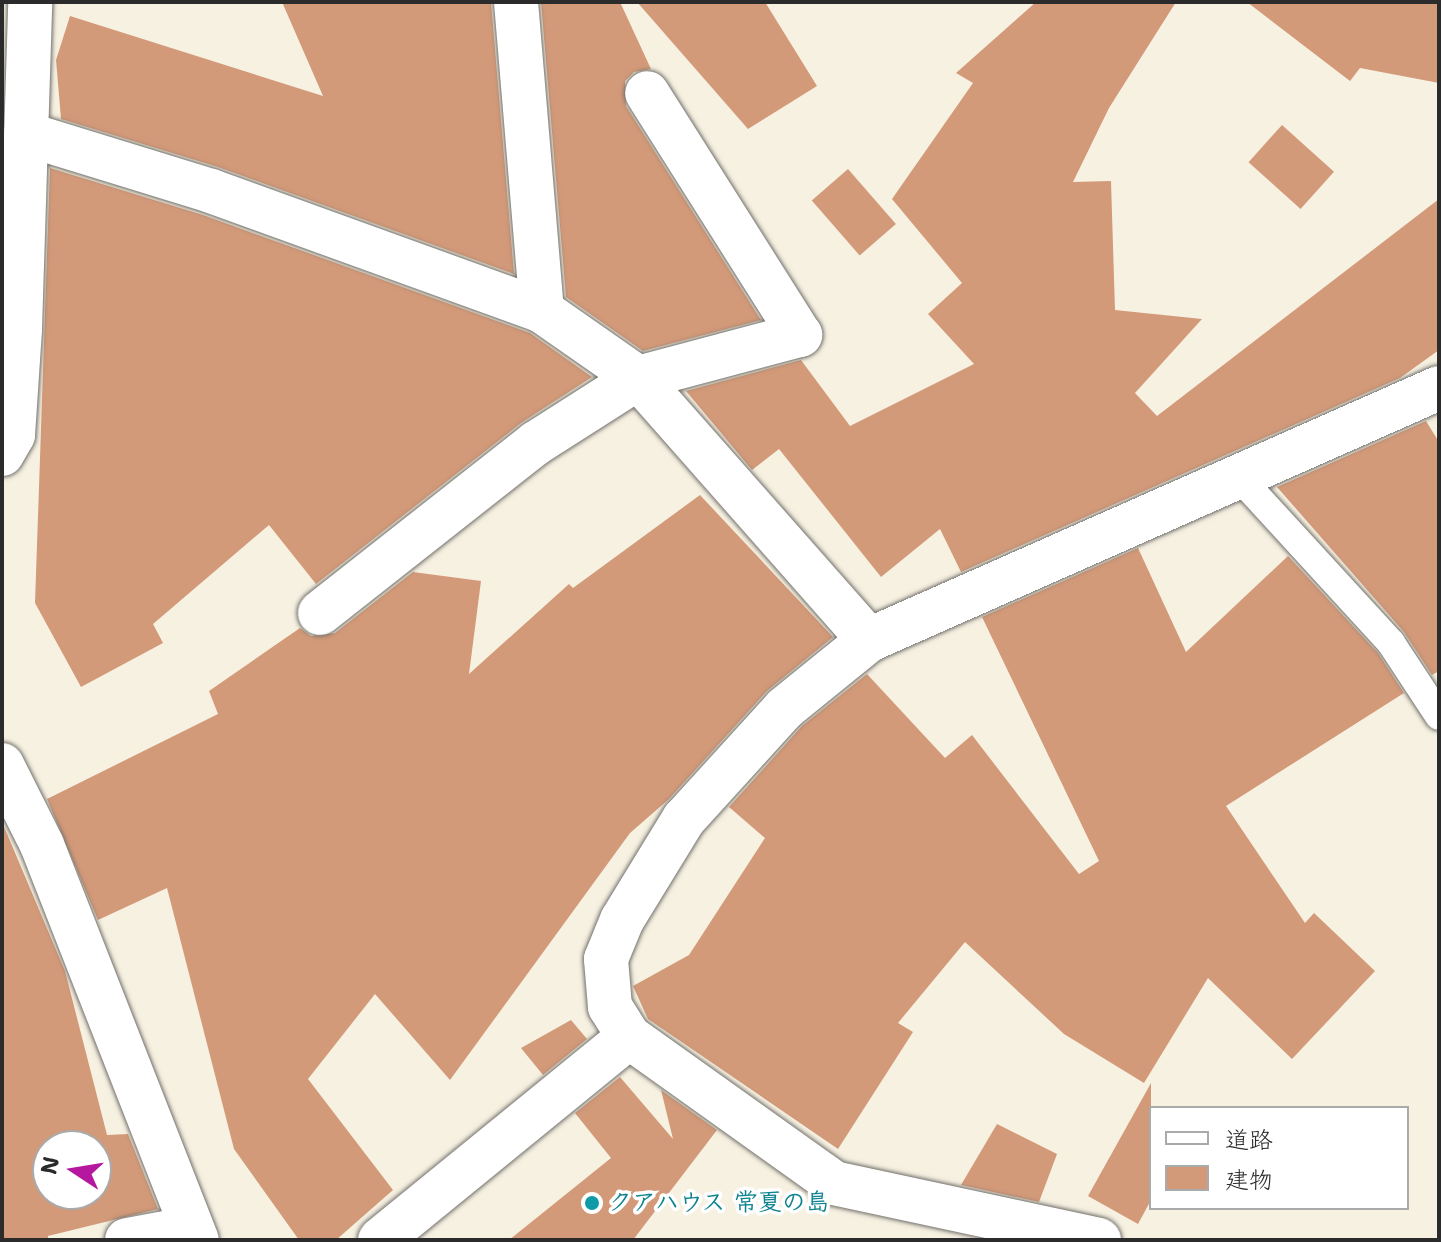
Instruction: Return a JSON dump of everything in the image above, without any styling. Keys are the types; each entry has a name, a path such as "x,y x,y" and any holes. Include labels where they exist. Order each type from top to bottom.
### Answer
{"street":[{"path":"2,454 13,435 30,2"},
{"path":"516,2 542,311"},
{"path":"320,613 536,443 638,378 800,335 647,93"},
{"path":"26,134 211,191 542,311 638,378 869,640"},
{"path":"1099,1240 834,1183 629,1037 610,1007 606,959 622,920 684,819 785,708 869,640 1439,388"},
{"path":"2,765 42,845 194,1234 127,1240"},
{"path":"380,1240 629,1037"}],"lane":[{"path":"1240,478 1391,643 1439,716"}],"building":[{"path":"282,2 491,2 514,274 218,167 61,119 56,60 70,16 323,96"},
{"path":"541,2 620,2 651,69 634,72 625,81 626,106 761,320 643,351 566,297"},
{"path":"637,2 765,2 817,86 748,129"},
{"path":"1036,2 1176,2 1109,108 1073,182 1111,181 1115,310 1202,319 1135,393 1157,416 1439,199 1439,350 1400,378 961,572 940,529 881,577 779,449 752,470 686,391 801,360 850,426 974,364 928,314 962,283 892,199 973,83 956,73"},
{"path":"1247,2 1439,2 1439,83 1360,68 1350,81"},
{"path":"1282,125 1334,172 1301,209 1249,162"},
{"path":"50,168 203,215 530,333 592,377 521,423 316,584 269,525 153,624 163,643 81,687 35,603"},
{"path":"848,169 896,224 860,256 812,200"},
{"path":"1426,421 1439,442 1439,671 1432,675 1404,632 1277,487"},
{"path":"700,495 833,637 767,691 669,799 630,833 450,1080 375,994 308,1079 393,1190 336,1240 299,1240 234,1149 167,888 98,920 47,799 218,714 209,691 300,628 311,636 335,633 413,572 481,581 469,674 569,584 573,588"},
{"path":"1138,548 1186,652 1288,556 1378,653 1404,693 1226,806 1305,923 1314,913 1375,971 1292,1059 1208,978 1144,1083 1064,1034 965,942 898,1023 913,1032 838,1149 648,1019 633,986 689,955 765,838 729,807 802,726 867,674 945,758 972,735 1079,874 1099,861 982,617"},
{"path":"2,822 65,971 106,1130 32,1130 32,1210 112,1210 112,1135 128,1134 158,1209 48,1236 48,1240 2,1240"},
{"path":"571,1020 587,1039 543,1075 521,1048"},
{"path":"620,1077 673,1139 661,1090 717,1130 633,1240 509,1240 611,1158 575,1113"},
{"path":"1151,1083 1149,1204 1138,1224 1088,1196"},
{"path":"997,1124 1057,1154 1039,1202 961,1185"}],"place":[{"name":"クアハウス 常夏の島","path":"592,1203"}]}
